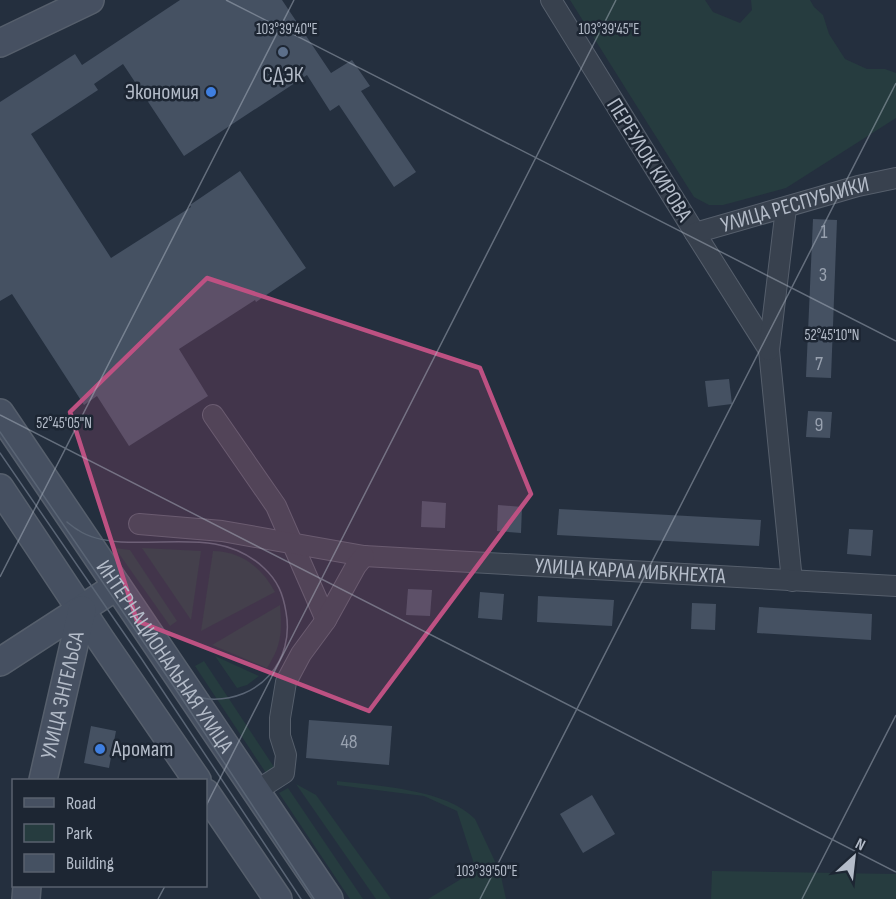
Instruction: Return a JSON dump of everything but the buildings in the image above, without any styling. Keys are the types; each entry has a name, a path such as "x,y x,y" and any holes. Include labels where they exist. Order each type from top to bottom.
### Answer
{"main road":[{"path":"0,43 90,0"},
{"name":"ИНТЕРНАЦИОНАЛЬНАЯ УЛИЦА","path":"0,413 329,899"},
{"name":"ИНТЕРНАЦИОНАЛЬНАЯ УЛИЦА","path":"0,488 196,779"},
{"path":"0,662 117,586"},
{"name":"УЛИЦА ЭНГЕЛЬСА","path":"43,779 82,610"},
{"path":"207,794 278,899"}],"street":[{"name":"ПЕРЕУЛОК КИРОВА","path":"551,0 694,234 769,350"},
{"name":"УЛИЦА РЕСПУБЛИКИ","path":"694,234 858,186 896,178"},
{"name":"ПЕРЕУЛОК КИРОВА","path":"786,208 769,350 792,580"},
{"path":"213,415 276,506 326,620"},
{"name":"УЛИЦА КАРЛА ЛИБКНЕХТА","path":"139,524 222,531 364,556 896,586"},
{"path":"256,791 284,772 286,755 280,736 280,718 286,682 301,654 326,620 364,556"}],"highlighted area":[{"path":"207,278 480,368 531,494 369,711 137,621 70,412"}],"green space":[{"path":"570,0 705,0 713,12 740,23 752,10 751,0 810,0 823,15 829,34 845,59 867,69 885,69 896,73 896,118 786,188 723,205 709,205 694,197"},
{"path":"115,548 130,550 177,621 170,626"},
{"path":"142,548 201,551 191,620"},
{"path":"213,551 233,554 250,562 264,575 275,592 201,631"},
{"path":"280,605 280,638 276,652 267,668 212,645"},
{"path":"215,656 259,676 247,685 237,688"},
{"path":"204,661 274,767 266,773 195,666"},
{"path":"337,781 391,787 429,795 462,809 475,819 500,872 506,899 428,899 476,870 457,811 424,796 337,785"},
{"path":"296,784 316,795 391,899 376,899"},
{"path":"288,788 363,899 350,899 279,793"},
{"path":"712,871 896,874 896,899 711,899"}],"tram line":[{"path":"0,432 175,688 314,899"},
{"path":"0,453 141,658 301,899"},
{"path":"67,522 83,533 105,540 197,542 232,548 264,568 276,583 285,605 287,630 285,647 270,675 258,686 243,694 227,698 209,699 175,688"}],"place":[{"name":"СДЭК","path":"283,52"},
{"name":"Экономия","path":"211,92"},
{"name":"Аромат","path":"100,749"}]}
